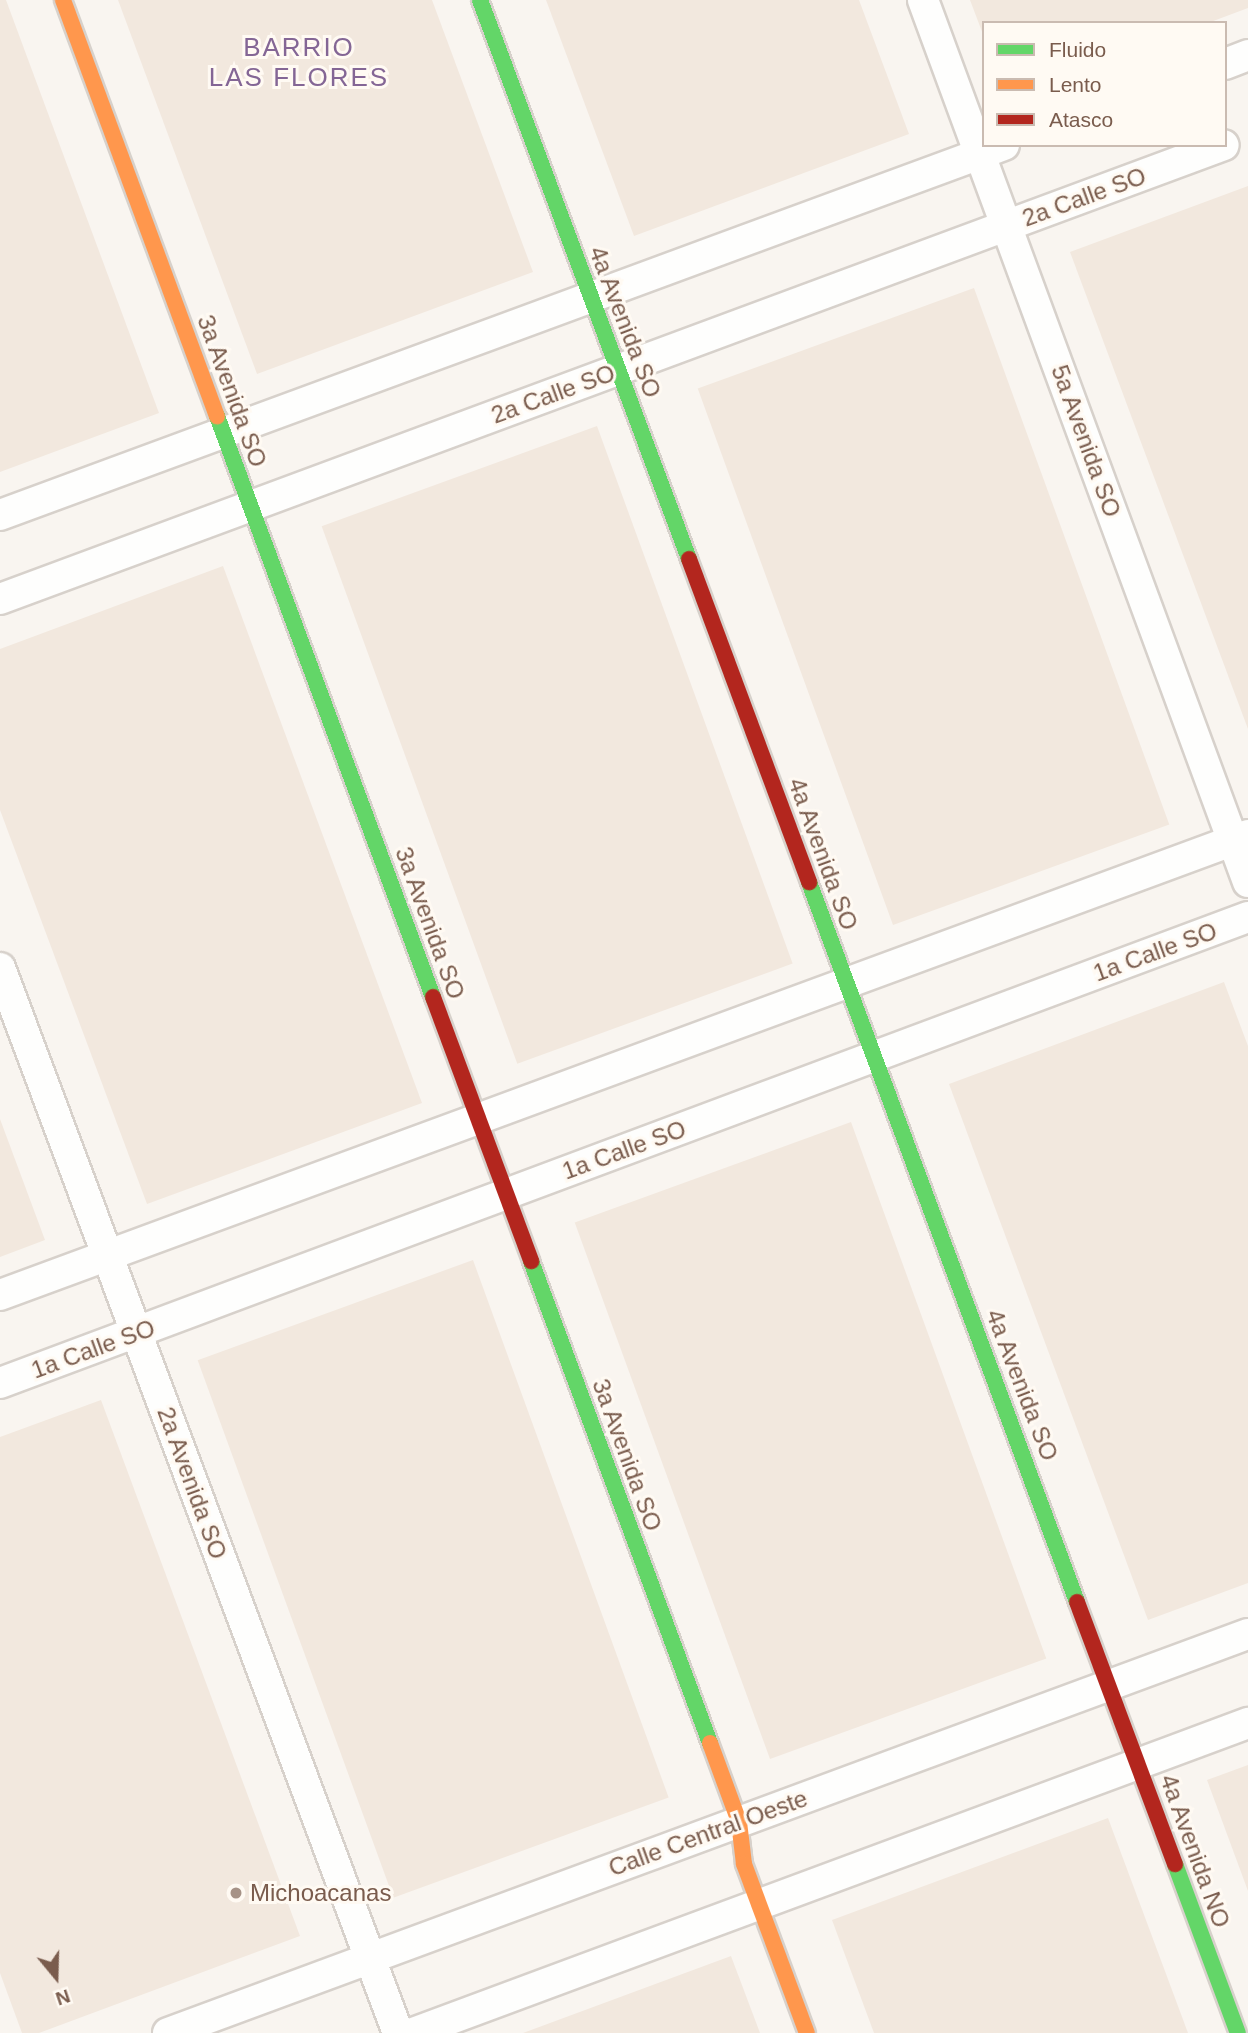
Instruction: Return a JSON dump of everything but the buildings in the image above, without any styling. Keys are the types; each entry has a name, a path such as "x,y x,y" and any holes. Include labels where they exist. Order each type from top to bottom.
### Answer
{"street":[{"name":"3a Avenida SO","path":"63,0 739,1822 744,1864 807,2033"},
{"name":"4a Avenida SO","path":"480,0 1124,1723"},
{"name":"5a Avenida SO","path":"923,0 982,128"},
{"path":"1227,63 1248,55"},
{"name":"2a Calle SO","path":"1227,144 1248,136"},
{"name":"2a Calle SO","path":"0,599 1219,147"},
{"path":"0,515 992,150"},
{"name":"5a Avenida SO","path":"992,150 1006,226 1240,838 1248,882"},
{"path":"0,1295 1240,838"},
{"name":"1a Calle SO","path":"0,1383 1248,917"},
{"name":"2a Avenida SO","path":"0,968 398,2033"},
{"name":"Calle Central Oeste","path":"168,2033 1248,1634"},
{"name":"4a Avenida NO","path":"1124,1723 1238,2033"},
{"path":"413,2033 1248,1723"}],"shaded area":[{"path":"0,0 6,0 159,413 0,472"},
{"path":"118,0 432,0 533,272 257,374"},
{"path":"546,0 859,0 909,134 634,236"},
{"path":"970,0 1248,0 1248,8 1213,21 982,21 982,32"},
{"path":"1248,186 1248,729 1070,252"},
{"path":"974,288 1169,825 893,925 698,389"},
{"path":"597,426 793,964 517,1064 322,526"},
{"path":"223,566 422,1103 147,1204 0,810 0,649"},
{"path":"1224,982 1248,1046 1248,1583 1148,1620 949,1084"},
{"path":"0,1119 45,1240 0,1257"},
{"path":"851,1122 1046,1659 770,1759 575,1223"},
{"path":"473,1260 669,1798 393,1898 198,1360"},
{"path":"101,1400 300,1936 39,2033 22,2033 0,1973 0,1437"},
{"path":"1248,1765 1248,1891 1207,1780"},
{"path":"1108,1818 1188,2033 874,2033 832,1920"},
{"path":"731,1956 760,2033 523,2033"}],"traffic: fast":[{"path":"480,0 689,559"},
{"path":"217,416 433,997"},
{"path":"809,882 1077,1602"},
{"path":"531,1261 710,1743"},
{"path":"1175,1864 1238,2033"}],"traffic: slow":[{"path":"63,0 217,416"},
{"path":"710,1743 739,1822 744,1864 807,2033"}],"traffic: jam":[{"path":"689,559 809,882"},
{"path":"433,997 531,1261"},
{"path":"1077,1602 1175,1864"}],"place":[{"name":"Michoacanas","path":"236,1893"}],"district":[{"name":"BARRIO LAS FLORES","path":"299,63"}]}
